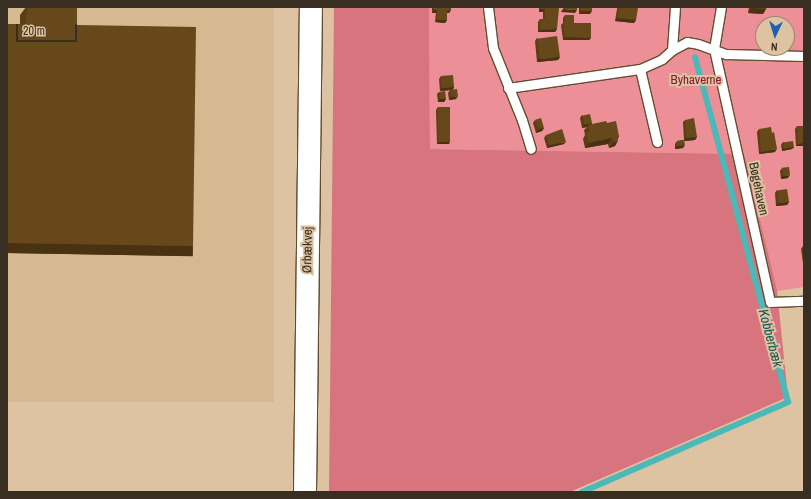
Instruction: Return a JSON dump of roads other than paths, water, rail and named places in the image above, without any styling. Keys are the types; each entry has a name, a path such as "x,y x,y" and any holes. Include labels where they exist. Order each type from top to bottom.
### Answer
{"street":[{"name":"Ørbækvej","path":"305,492 311,7"}],"lane":[{"path":"488,7 493,48 522,120 531,149"},
{"path":"672,50 675,7"},
{"name":"Bøgehaven","path":"721,7 714,50 770,302 804,301"},
{"path":"508,88 640,69 662,59 672,50 687,42 698,44 726,54 804,56"},
{"path":"640,69 657,142"}],"waterway":[{"name":"Kobberbæk","path":"582,492 788,402 695,57"}],"park label":[{"name":"Byhaverne","path":"696,80"}]}
